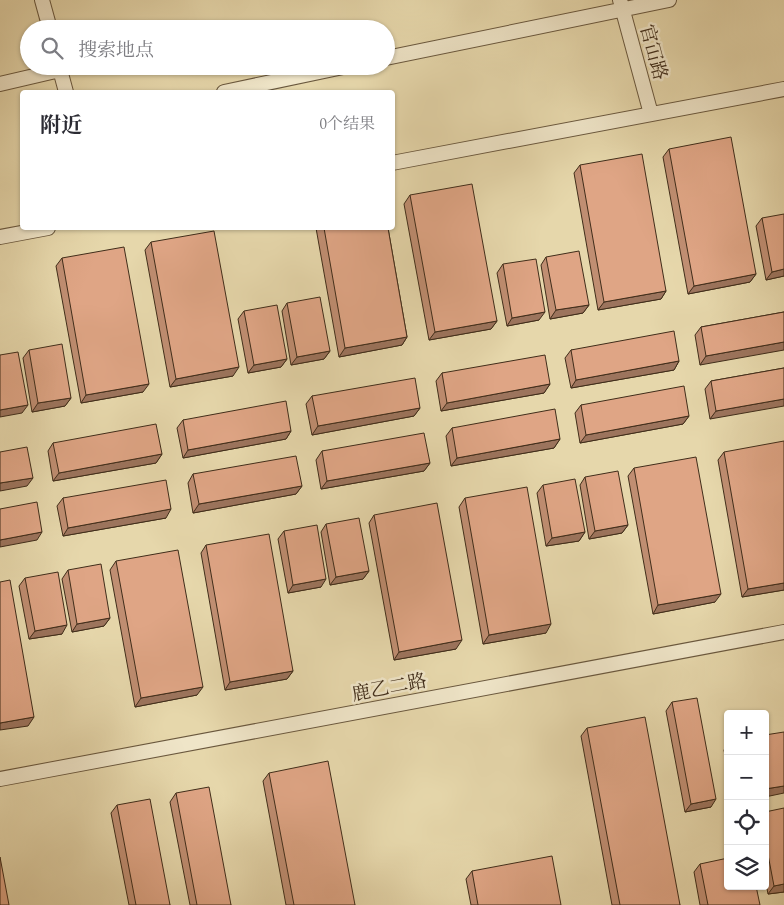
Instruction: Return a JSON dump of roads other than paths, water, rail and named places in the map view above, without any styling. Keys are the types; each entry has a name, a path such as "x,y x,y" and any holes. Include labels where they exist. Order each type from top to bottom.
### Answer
{"street":[{"path":"42,0 48,20"},
{"path":"395,56 621,4 669,0"},
{"name":"官冚路","path":"621,4 651,114"},
{"path":"0,84 34,75"},
{"path":"62,75 66,90"},
{"path":"234,90 305,75"},
{"path":"395,162 784,89"},
{"path":"0,236 36,230"},
{"name":"鹿乙二路","path":"0,779 784,632"}]}
